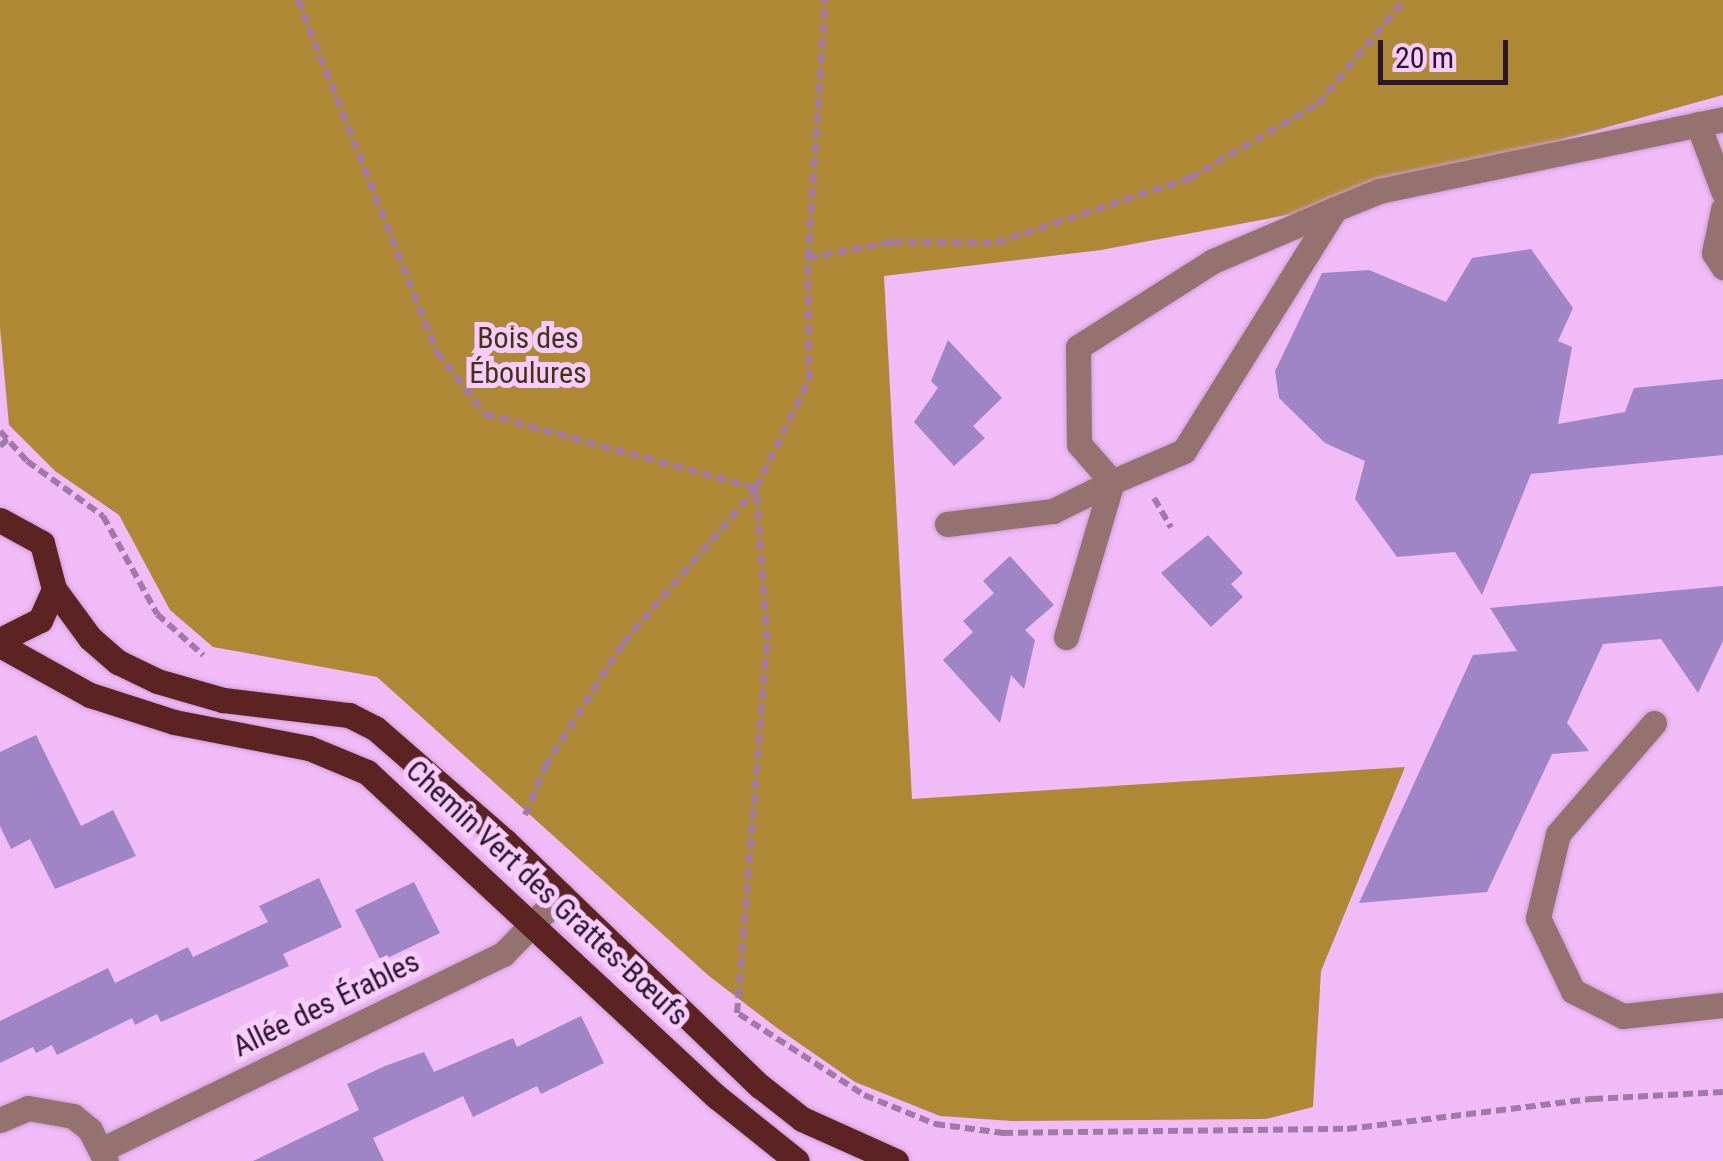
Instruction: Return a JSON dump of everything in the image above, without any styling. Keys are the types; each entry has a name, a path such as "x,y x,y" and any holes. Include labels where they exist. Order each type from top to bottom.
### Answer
{"main road":[{"path":"0,520 42,543 54,588 90,638 144,675 223,700 305,708 375,728 561,895 760,1086 802,1119 896,1161"},
{"path":"0,642 40,620 54,588"},
{"name":"Chemin Vert des Grattes-Bœufs","path":"0,642 90,695 174,722 310,748 367,772 717,1098 797,1161"},
{"path":"305,708 329,732 327,740 310,748"}],"street":[{"path":"1112,482 1079,444 1078,347 1213,261 1379,191 1711,122 1723,190"},
{"path":"947,524 1053,511 1184,451 1335,209"},
{"path":"1723,209 1714,253 1723,267"},
{"path":"1066,638 1112,482"},
{"path":"1654,723 1558,834 1538,918 1573,991 1623,1016 1723,1005"},
{"name":"Allée des Érables","path":"0,1120 28,1108 51,1109 73,1116 105,1155 503,954 536,926 561,895"}],"path":[{"path":"298,0 437,352 485,414 756,488"},
{"path":"510,808 523,820 545,767 624,643 756,488 809,380 808,258 825,0"},
{"path":"808,258 892,242 996,243 1190,178 1318,104 1404,0"},
{"path":"0,431 103,516 176,635 201,655 221,659"},
{"path":"0,446 8,440"},
{"path":"737,1012 767,640 756,488"},
{"path":"723,1000 864,1095 934,1124 1003,1134 1348,1129 1593,1099 1723,1092"}],"green space":[{"name":"Bois des Éboulures","path":"0,0 1723,0 1723,95 1298,213 1101,250 884,276 912,799 1405,767 1321,971 1313,1107 1266,1119 1012,1121 940,1116 855,1082 777,1028 709,976 377,677 213,647 170,610 119,515 55,471 9,425 0,328"}],"building":[{"path":"1531,249 1573,308 1558,341 1572,347 1558,424 1625,412 1634,388 1723,379 1723,455 1531,474 1482,595 1455,552 1397,557 1355,499 1365,461 1325,443 1279,398 1275,371 1322,273 1369,270 1446,302 1472,258"},
{"path":"948,340 1002,398 973,426 985,438 954,466 914,422 938,388 931,381"},
{"path":"1208,535 1243,573 1231,584 1243,597 1211,627 1161,573"},
{"path":"1010,556 1054,605 1025,630 1035,640 1024,689 1011,675 1000,723 943,660 973,632 963,621 994,593 983,581"},
{"path":"1723,586 1723,641 1698,693 1661,639 1603,644 1567,723 1589,751 1552,754 1487,892 1359,903 1473,655 1517,651 1490,608"},
{"path":"36,735 81,826 113,810 136,856 55,889 30,839 11,849 0,826 0,752"},
{"path":"319,878 342,927 283,954 289,966 161,1022 157,1014 135,1025 132,1018 57,1055 52,1045 36,1053 33,1047 0,1063 0,1021 108,968 115,983 188,947 193,957 268,922 259,906"},
{"path":"414,882 440,933 381,961 355,910"},
{"path":"581,1016 604,1063 541,1094 537,1086 473,1117 463,1096 373,1138 384,1161 253,1161 359,1110 347,1084 385,1066 424,1052 434,1072 513,1038 517,1047"}]}
